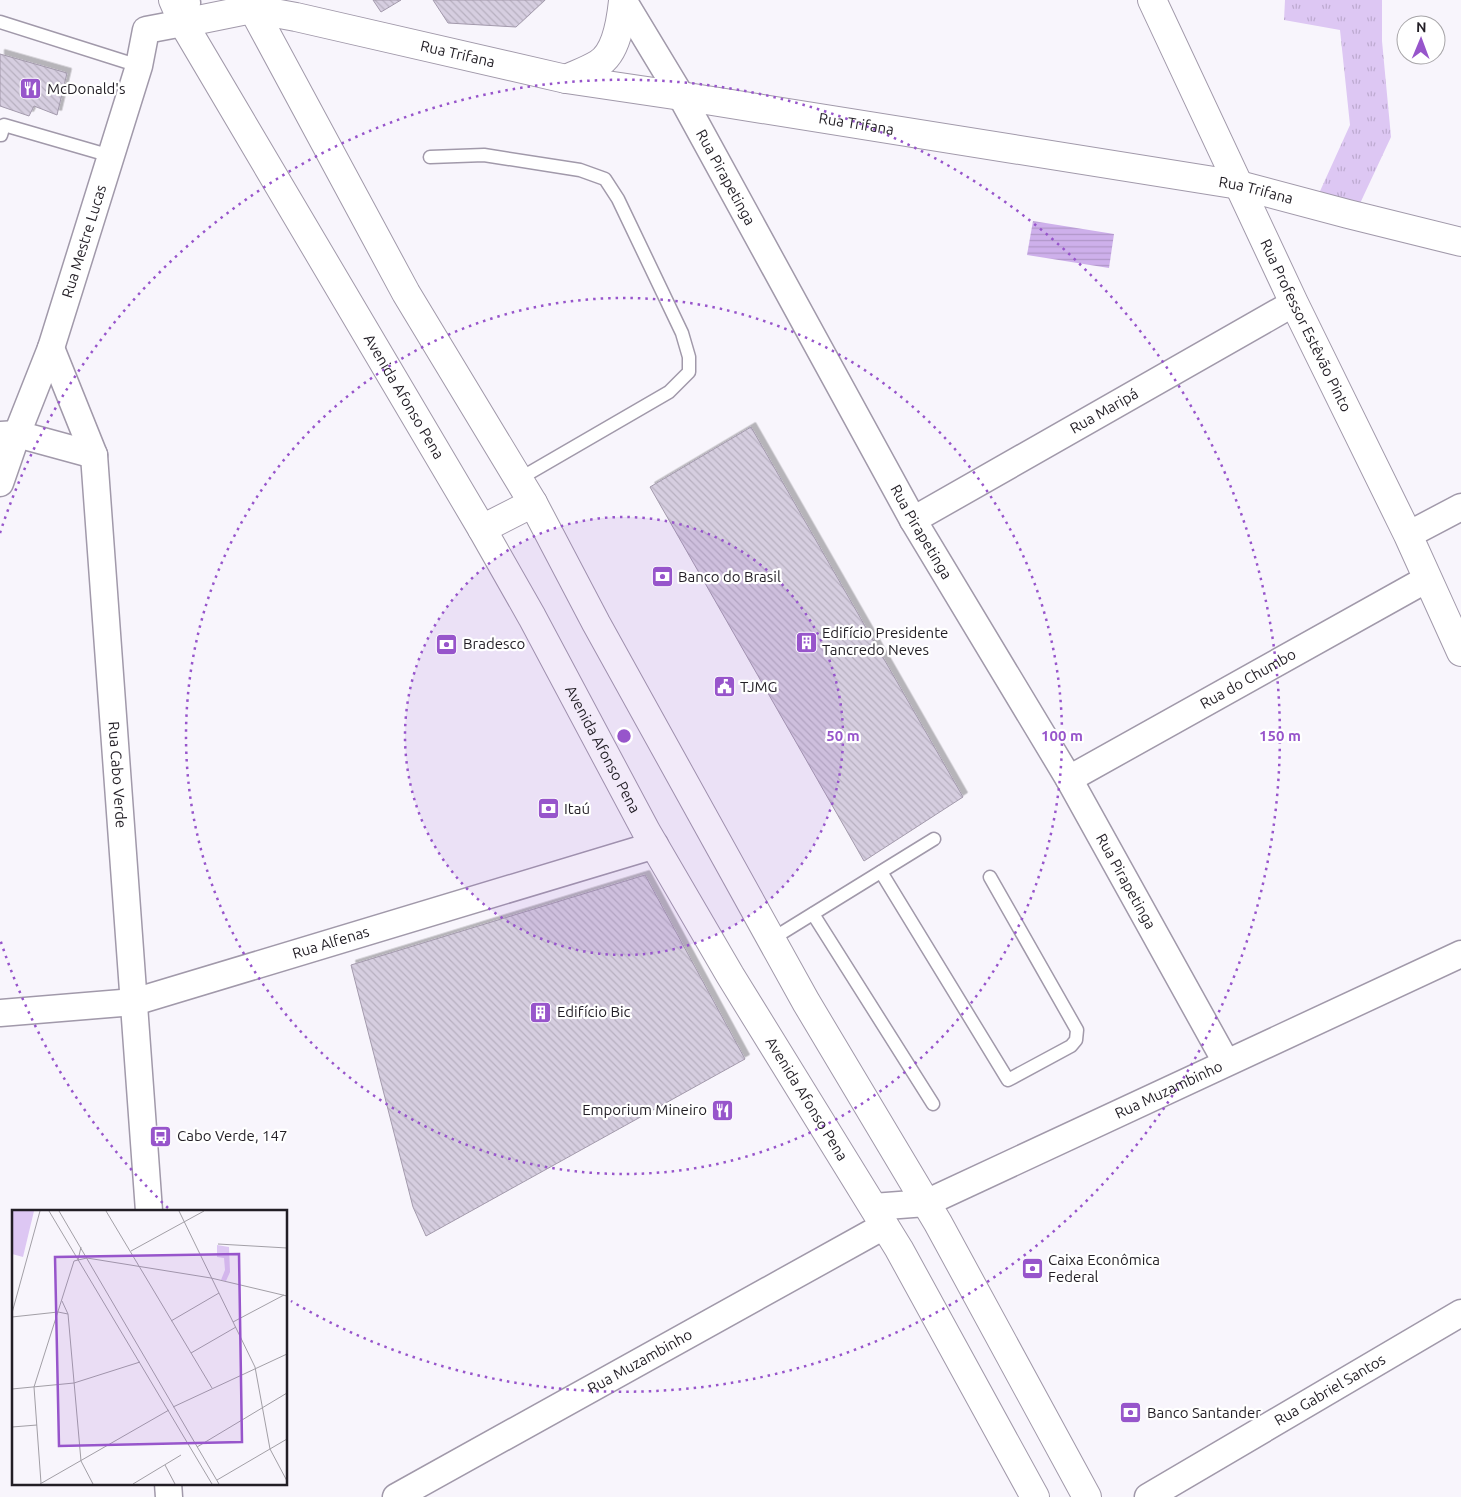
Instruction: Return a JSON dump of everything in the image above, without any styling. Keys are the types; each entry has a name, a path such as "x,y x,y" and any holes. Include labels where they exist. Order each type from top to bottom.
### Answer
{"main road":[{"path":"566,79 600,64 613,46 620,25 623,0"},
{"name":"Rua Professor Estêvão Pinto","path":"1152,0 1294,303 1408,535 1461,652"},
{"name":"Rua Trifana","path":"250,5 566,79 1239,185 1461,242"},
{"path":"250,5 406,293 533,503 596,623 811,1011 938,1223 1087,1497"},
{"name":"Rua Mestre Lucas","path":"181,8 250,5"},
{"name":"Avenida Afonso Pena","path":"181,8 532,617 646,831 730,975 899,1249 1035,1497"},
{"path":"482,529 533,503"}],"street":[{"name":"Rua Pirapetinga","path":"623,0 681,96 913,520 1069,779 1226,1062"},
{"name":"Rua Mestre Lucas","path":"0,484 8,435 51,348 139,66 146,30 181,8"},
{"name":"Rua Maripá","path":"913,520 1294,303"},
{"name":"Rua Cabo Verde","path":"51,348 94,454 149,1210"},
{"path":"8,435 94,454"},
{"path":"1408,535 1461,508"},
{"name":"Rua do Chumbo","path":"1069,779 1427,579"},
{"name":"Rua Alfenas","path":"0,1013 134,1002 655,845"},
{"name":"Rua Muzambinho","path":"396,1497 878,1217 926,1203 1461,954"},
{"name":"Rua Gabriel Santos","path":"1148,1497 1461,1313"},
{"path":"168,1484 169,1497"}],"lane":[{"path":"0,22 139,66"},
{"path":"0,134 2,135 4,125 111,156"},
{"path":"430,157 484,155 580,170 606,178 618,199 682,334 689,357 689,372 669,392 519,479"},
{"path":"772,939 934,839"},
{"path":"881,872 1008,1080 1072,1046 1076,1040 1077,1030 990,877"},
{"path":"813,914 932,1104"}],"green space":[{"path":"1285,0 1382,0 1382,41 1391,137 1356,212 1316,200 1350,125 1340,30 1284,20"}],"shaded area":[{"path":"1033,221 1114,234 1109,268 1027,255"}],"building":[{"path":"373,0 401,0 381,12"},
{"path":"433,0 545,0 516,27 448,23"},
{"name":"McDonald's","path":"0,54 67,73 57,115 34,106 29,116 0,106"},
{"name":"Edifício Presidente Tancredo Neves","path":"751,427 963,797 864,861 650,487"},
{"name":"Edifício Bic","path":"645,875 745,1059 426,1236 413,1207 351,965"}],"place":[{"name":"McDonald's","path":"31,89"},
{"name":"Banco do Brasil","path":"662,577"},
{"name":"Edifício Presidente Tancredo Neves","path":"806,642"},
{"name":"Bradesco","path":"447,644"},
{"name":"TJMG","path":"724,687"},
{"name":"Itaú","path":"548,809"},
{"name":"Edifício Bic","path":"541,1012"},
{"name":"Emporium Mineiro","path":"723,1110"},
{"name":"Cabo Verde, 147","path":"161,1136"},
{"name":"Caixa Econômica Federal","path":"1032,1269"},
{"name":"Banco Santander","path":"1131,1413"}]}
